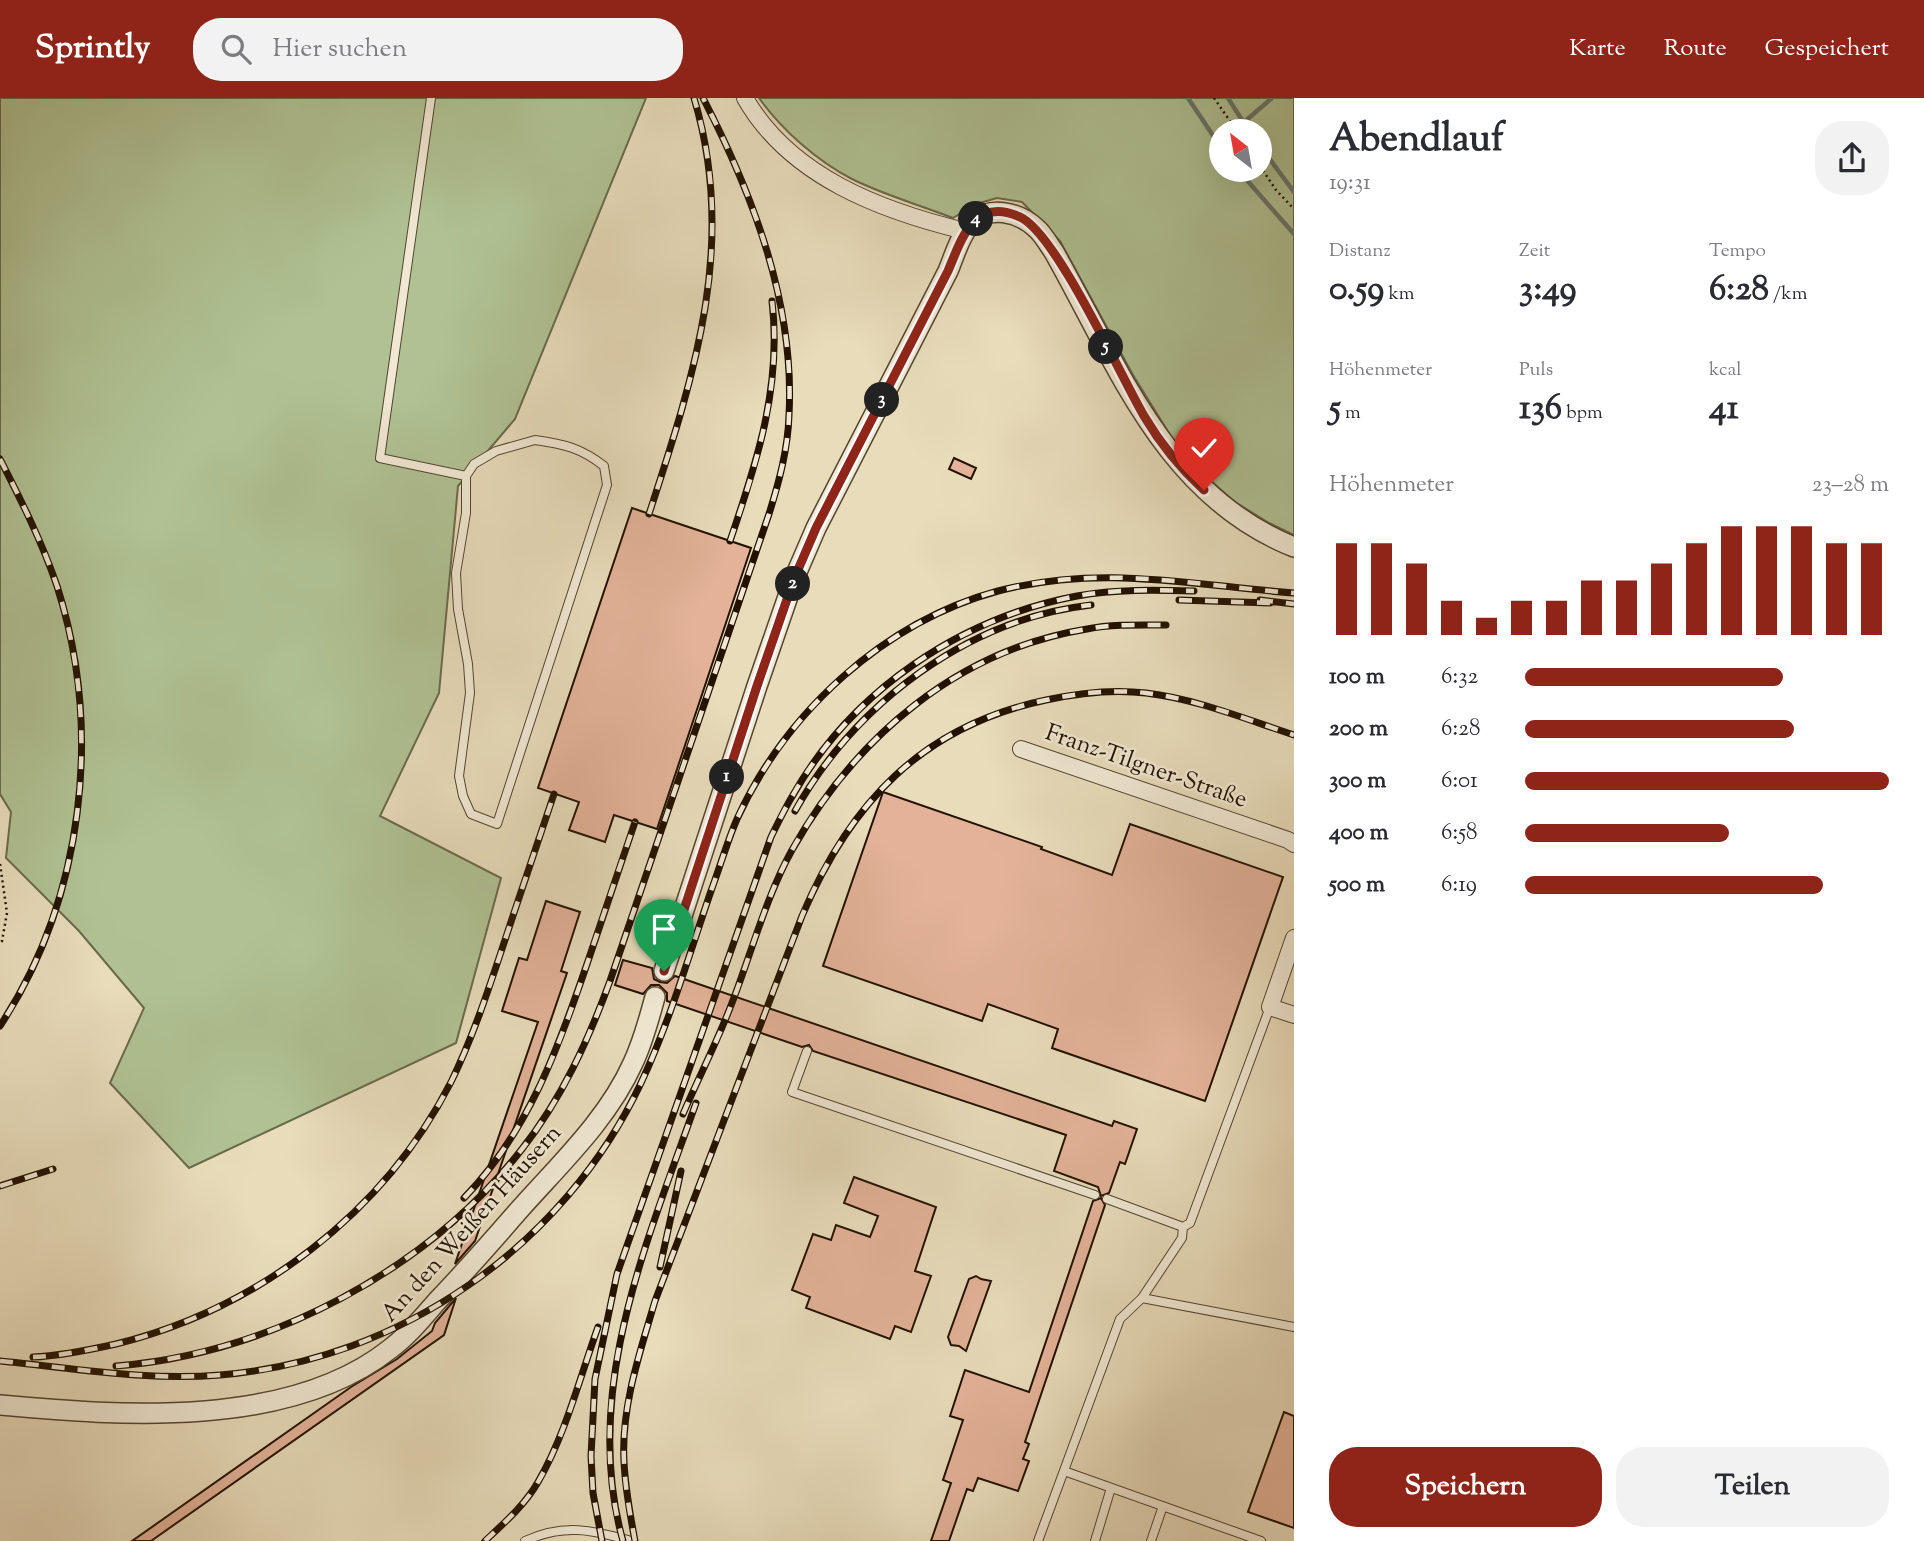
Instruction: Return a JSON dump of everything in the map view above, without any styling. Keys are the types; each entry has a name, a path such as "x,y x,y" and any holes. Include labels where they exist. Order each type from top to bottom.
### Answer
{"street":[{"path":"746,98 772,133 797,157 829,180 888,209 965,231"},
{"path":"664,971 794,579 816,528 948,271 965,231 976,219 982,215 1004,212 1021,217 1039,231 1065,271 1145,418 1175,460 1204,490 1233,514 1294,547"},
{"name":"Franz-Tilgner-Straße","path":"1021,749 1294,844"},
{"path":"1294,938 1270,1007 1294,1015"},
{"name":"An den Weißen Häusern","path":"0,1405 119,1414 214,1409 258,1403 309,1391 330,1384 370,1363 414,1327 463,1275 596,1122 634,1063 655,997"}],"lane":[{"path":"431,98 380,458 466,476"},
{"path":"535,440 565,444 590,455 604,466 607,485 496,824 471,814 463,796 459,776 470,693 468,664 458,609 456,573 466,513 466,476 474,464 496,450 535,440"},
{"path":"1107,1199 1182,1227 1190,1223 1270,1007"},
{"path":"807,1051 792,1092 1095,1195"},
{"path":"1038,1541 1120,1319 1142,1298 1182,1238 1182,1227"},
{"path":"1142,1298 1294,1327"},
{"path":"1064,1471 1261,1541"},
{"path":"1095,1541 1111,1488"},
{"path":"1151,1541 1163,1506"},
{"path":"525,1541 555,1531 586,1529 632,1541"}],"path":[{"path":"1214,98 1229,119"},
{"path":"1271,182 1294,209"},
{"path":"0,864 8,913 0,943"}],"green space":[{"path":"0,98 646,98 515,419 458,486 439,693 380,816 501,878 456,1043 189,1168 110,1083 144,1008 79,931 6,858 11,812 0,794"},
{"path":"759,98 1294,98 1294,535 1235,502 1204,475 1177,446 1133,375 1060,241 1022,202 997,198 976,204 953,218 852,179 801,144 778,122"}],"building":[{"path":"954,458 976,468 971,479 949,469"},
{"path":"632,508 751,548 657,829 614,815 605,842 569,830 579,802 538,788"},
{"path":"883,792 1042,847 1041,849 1112,875 1130,824 1283,877 1205,1101 1052,1048 1058,1029 988,1004 982,1021 823,966"},
{"path":"546,901 580,912 561,971 567,973 475,1241 455,1264 538,1022 502,1011 519,958 527,960"},
{"path":"623,960 652,968 654,979 660,982 667,983 675,976 1112,1126 1114,1121 1137,1129 1125,1164 1120,1162 1109,1193 1101,1196 1098,1187 1054,1171 1066,1135 813,1051 809,1045 802,1047 667,1001 667,993 659,985 651,985 643,994 615,985"},
{"path":"854,1177 936,1207 915,1271 931,1276 911,1332 895,1326 890,1339 806,1308 810,1297 792,1290 813,1234 831,1240 836,1225 870,1237 878,1216 844,1203"},
{"path":"1101,1198 1105,1205 1025,1442 1029,1444 1023,1459 1029,1461 1018,1491 978,1478 973,1491 967,1489 949,1541 931,1541 951,1483 943,1480 963,1420 950,1416 965,1370 1029,1392 1093,1201"},
{"path":"976,1276 991,1281 966,1351 951,1345 948,1337 969,1279"},
{"path":"456,1298 444,1335 151,1541 132,1541 351,1387 397,1359 432,1331 435,1323"},
{"path":"1284,1412 1294,1416 1294,1528 1248,1512"}],"waterway":[{"path":"1188,98 1209,130"},
{"path":"1228,98 1241,119"},
{"path":"1248,119 1272,98"},
{"path":"1272,162 1294,192"},
{"path":"1248,182 1294,234"}],"railway":[{"path":"649,514 695,360 711,257 712,205 707,152 694,98"},
{"path":"116,1366 173,1358 230,1344 286,1324 340,1299 392,1268 440,1233 484,1193 522,1149 550,1110 583,1047 610,981 769,514 787,440 789,373 778,291 754,212 703,98"},
{"path":"730,541 765,423 773,363 772,301"},
{"path":"0,459 38,537 57,586 71,641 79,698 81,755 77,812 67,869 51,924 28,976 0,1026"},
{"path":"0,1361 138,1375 220,1375 287,1365 351,1346 412,1319 470,1284 522,1243 568,1195 608,1142 641,1083 661,1036 737,819 782,743 811,708 843,676 916,625 956,605 998,591 1036,583 1073,579 1146,579 1294,593"},
{"path":"602,1541 593,1493 591,1456 595,1379 617,1274 771,837 793,795 817,757 846,723 878,692 951,641 992,622 1077,596 1121,591 1194,591"},
{"path":"1179,600 1270,603"},
{"path":"1260,600 1294,604"},
{"path":"795,811 820,772 849,736 882,702 919,673 959,648 1001,628 1045,613 1091,605"},
{"path":"683,1114 725,1021 782,869 817,809 846,771 879,736 914,705 953,679 995,657 1040,640 1087,629 1166,625"},
{"path":"635,1541 625,1471 625,1420 643,1340 655,1301 802,916 821,875 843,838 868,805 896,775 927,750 962,729 1002,712 1070,695 1121,691 1165,696 1221,710 1294,735"},
{"path":"33,1357 116,1344 168,1328 219,1307 267,1280 312,1249 353,1213 390,1173 423,1129 451,1082 491,983 554,794"},
{"path":"464,1198 506,1146 539,1088 576,996 635,822"},
{"path":"623,1541 612,1485 610,1429 615,1374 625,1318 640,1263 696,1103"},
{"path":"0,1186 53,1169"},
{"path":"660,1267 681,1171"},
{"path":"485,1541 527,1498 548,1464 598,1327"}],"route":[{"path":"664,971 794,579 816,528 948,271 965,231 976,219 982,215 1004,212 1021,217 1039,231 1076,290 1145,418 1169,453 1204,490"}]}
